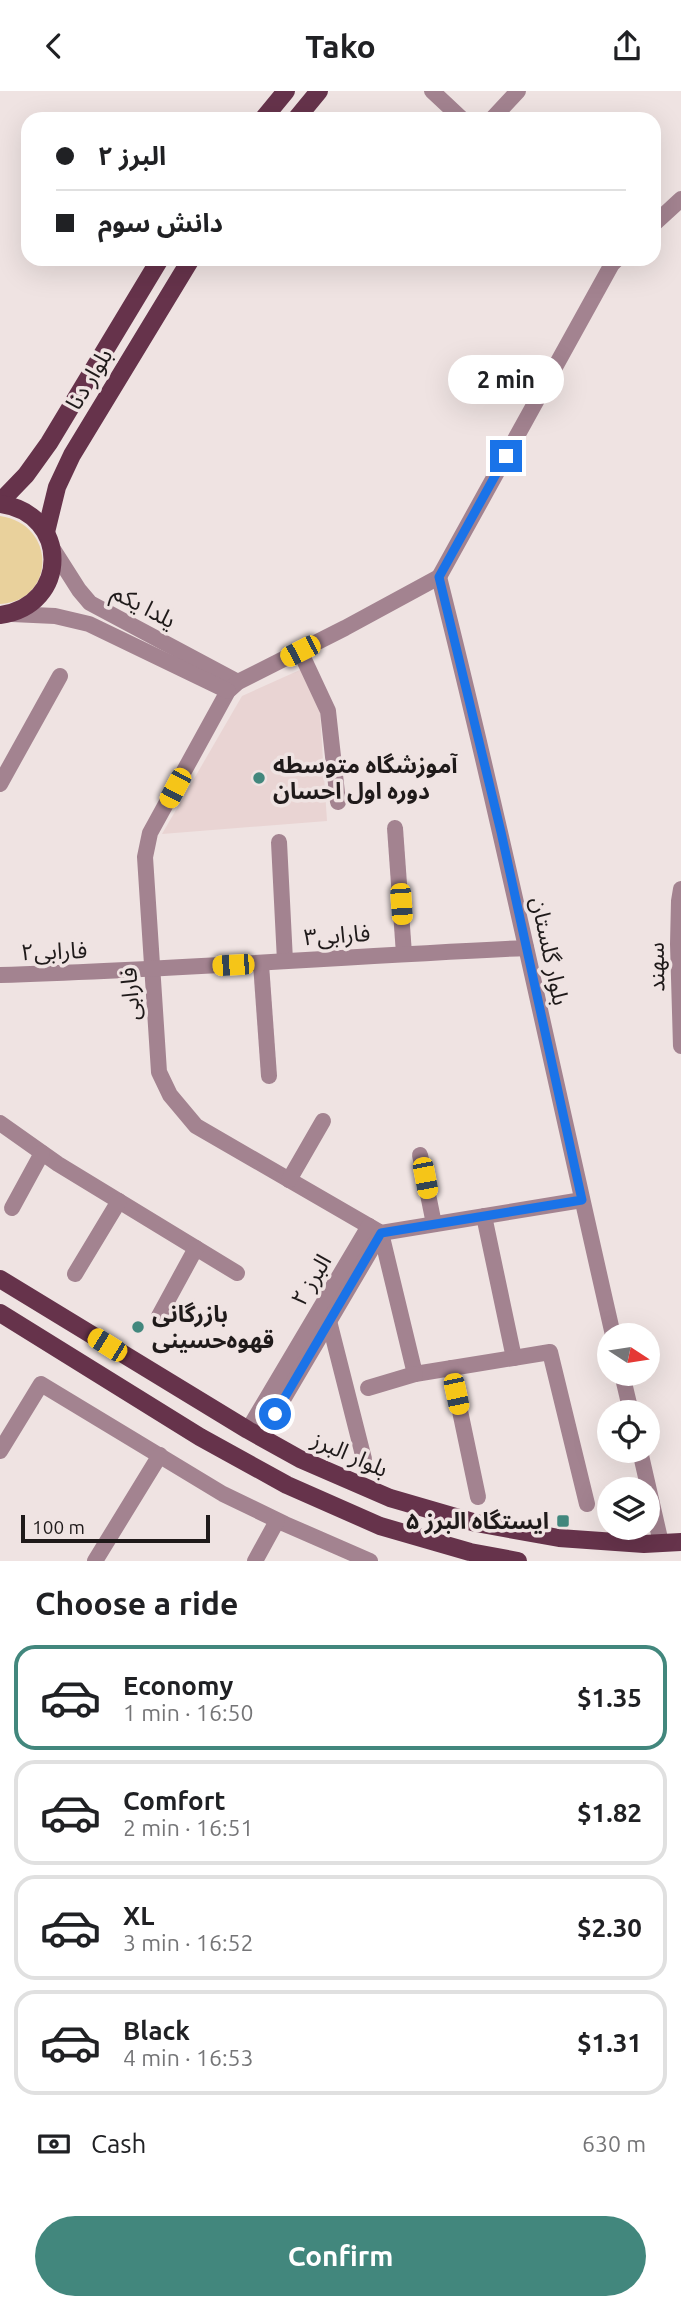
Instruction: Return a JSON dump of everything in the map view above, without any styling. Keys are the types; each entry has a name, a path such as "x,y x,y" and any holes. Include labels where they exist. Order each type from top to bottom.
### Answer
{"main road":[{"path":"269,112 286,91"},
{"path":"302,112 319,91"},
{"name":"بلوار دنا","path":"0,503 26,475 49,443 156,266"},
{"name":"بلوار دنا","path":"6,615 28,607 40,595 49,580 53,563 49,539 57,487 72,455 187,266"},
{"path":"0,503 13,506 37,520 49,539"},
{"name":"بلوار البرز","path":"0,1279 255,1434 300,1459 390,1498 476,1523 559,1538 644,1544 681,1542"},
{"path":"0,1313 200,1437 287,1485 380,1525 470,1552 518,1561"}],"street":[{"path":"432,91 454,112"},
{"path":"498,112 518,91"},
{"path":"661,218 681,199"},
{"path":"233,687 439,577 609,266"},
{"name":"یلدا یکم","path":"49,539 79,590 90,603 233,687"},
{"name":"بلوار گلستان","path":"439,577 498,819 610,1323"},
{"name":"یلدا یکم","path":"6,615 55,616 89,624 233,687"},
{"path":"300,651 328,711 338,802"},
{"path":"0,784 61,676"},
{"name":"فارابی","path":"233,687 150,833 145,857 159,1072 170,1095 196,1126 375,1229"},
{"path":"395,828 404,954"},
{"path":"279,842 285,961"},
{"name":"سهند","path":"681,888 678,944 681,1046"},
{"name":"فارابی۳","path":"151,970 526,948"},
{"path":"261,964 269,1076"},
{"name":"فارابی۲","path":"0,975 151,970"},
{"path":"289,1179 323,1121"},
{"path":"0,1123 42,1153 237,1273"},
{"path":"12,1208 42,1153"},
{"path":"420,1155 434,1224"},
{"path":"415,1374 375,1229 434,1224 582,1200"},
{"path":"75,1274 118,1201"},
{"path":"484,1216 514,1358"},
{"name":"البرز ۲","path":"255,1434 329,1321 375,1229"},
{"name":"البرز ۲","path":"255,1434 375,1229"},
{"path":"159,1315 196,1248"},
{"path":"329,1321 364,1459"},
{"path":"368,1388 415,1374 550,1352 587,1504"},
{"path":"451,1368 478,1497"},
{"path":"0,1451 41,1384 223,1494 277,1521 370,1561"},
{"path":"95,1561 160,1455"},
{"path":"643,1463 662,1543"},
{"path":"255,1561 277,1521"}],"shaded area":[{"path":"0,516 19,522 32,533 40,547 42,562 40,577 32,590 18,600 0,604"},
{"name":"آموزشگاه متوسطه دوره اول احسان","path":"302,669 319,698 327,821 162,834 242,696"}],"place":[{"name":"آموزشگاه متوسطه دوره اول احسان","path":"259,778"},
{"name":"بازرگانی قهوه‌حسینی","path":"138,1327"},
{"name":"ایستگاه البرز ۵","path":"563,1521"}],"route":[{"path":"275,1414 381,1233 582,1200 501,832 439,577 506,456"}]}
